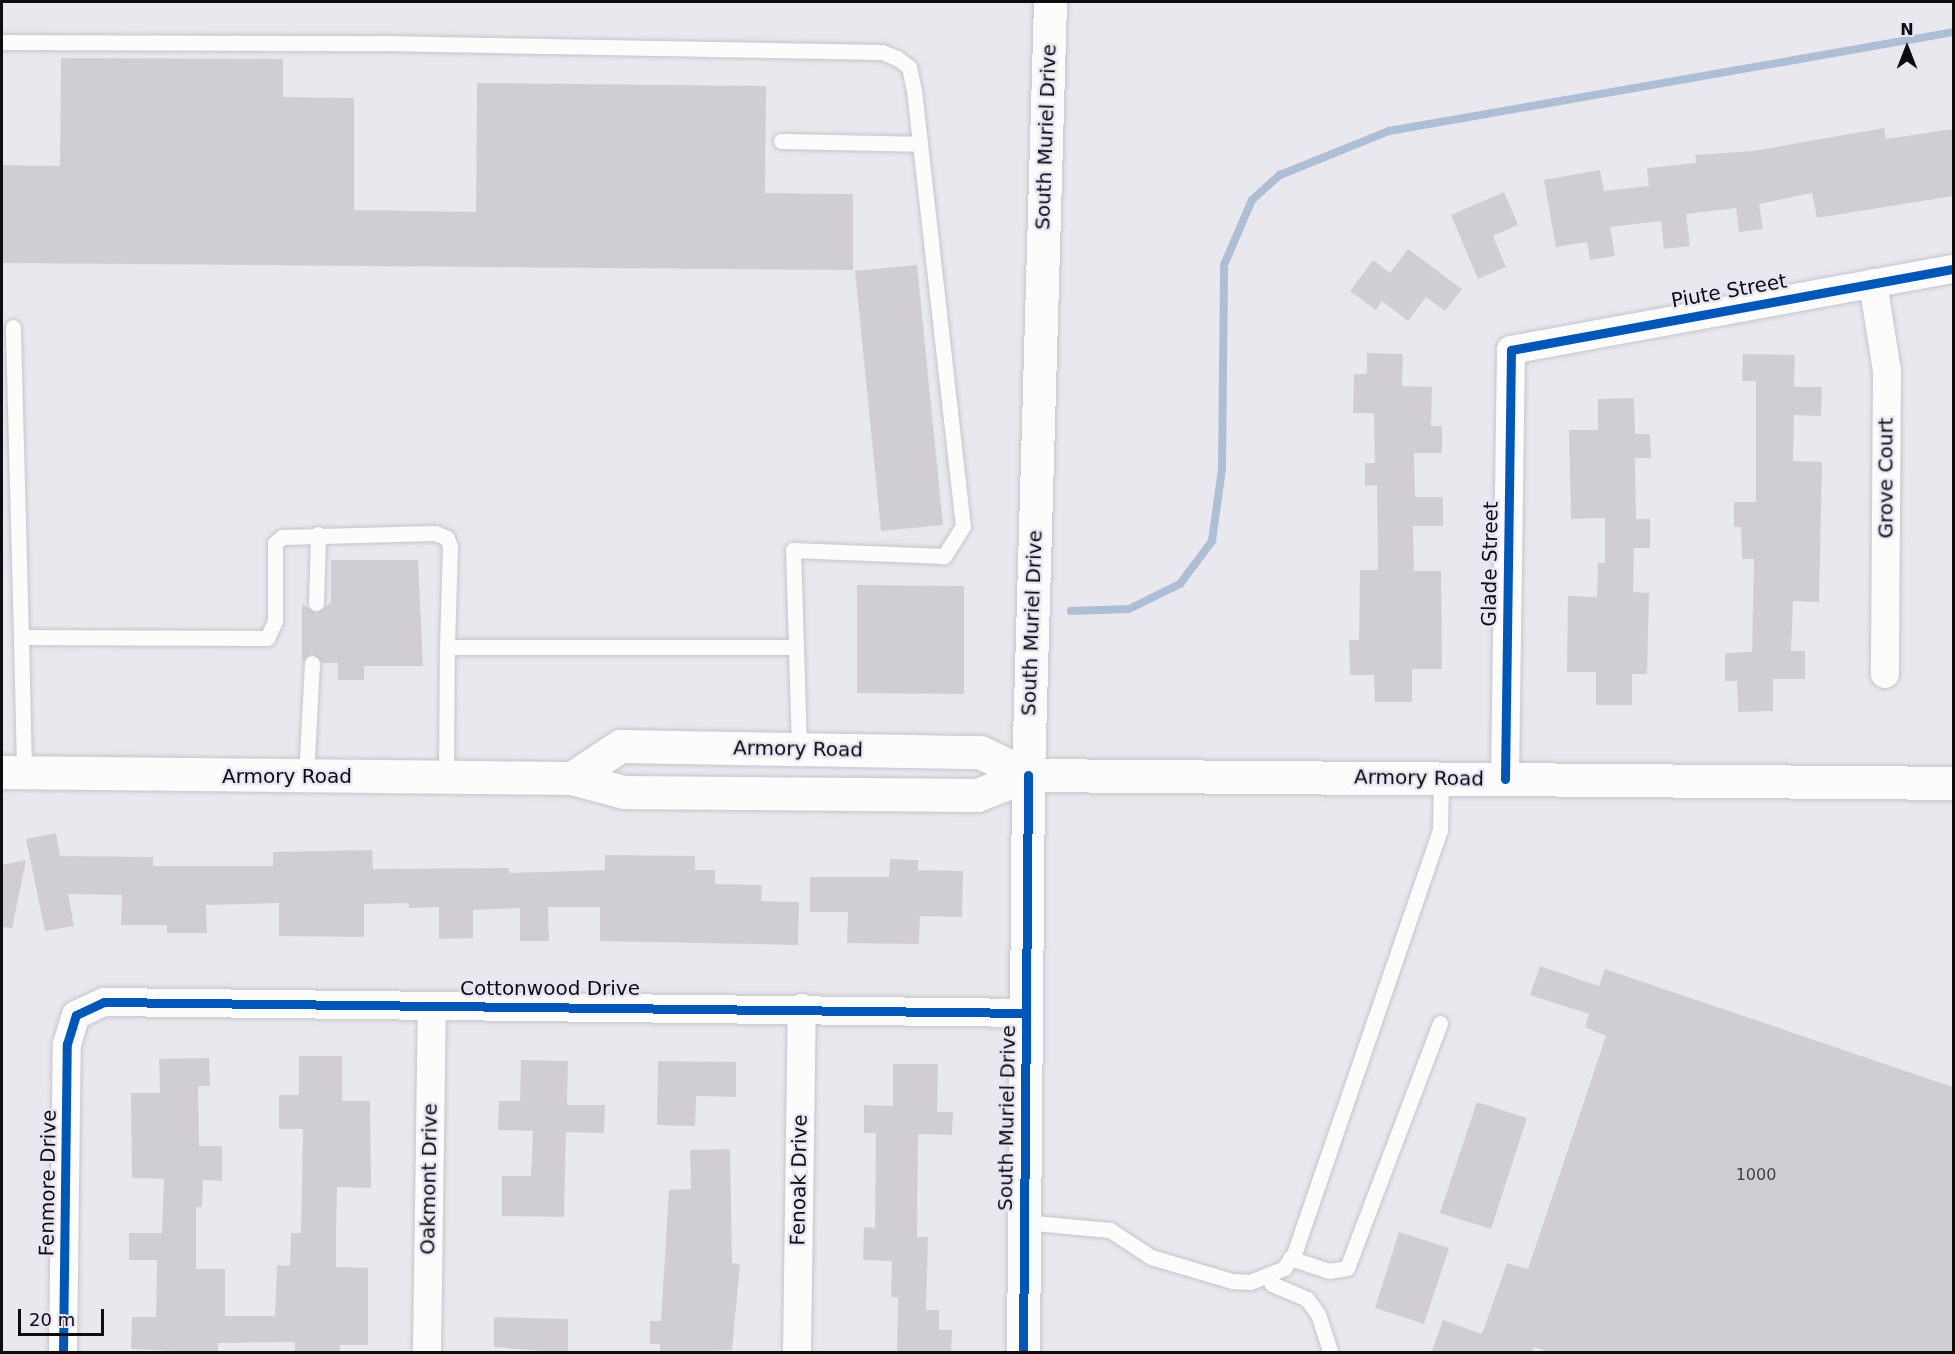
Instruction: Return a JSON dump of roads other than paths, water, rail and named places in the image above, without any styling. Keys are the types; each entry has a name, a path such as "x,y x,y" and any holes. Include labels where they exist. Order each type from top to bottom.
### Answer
{"main road":[{"name":"South Muriel Drive","path":"1023,1353 1028,775 1050,2"},
{"name":"Armory Road","path":"572,778 620,746 980,752 1028,775"},
{"name":"Armory Road","path":"13,772 306,777 572,778 624,792 977,795 1028,775 1953,783"}],"street":[{"name":"Piute Street","path":"1511,350 1953,269"},
{"name":"Grove Court","path":"1873,283 1887,371 1885,674"},
{"name":"Glade Street","path":"1505,779 1511,350"},
{"name":"Cottonwood Drive","path":"76,1015 104,1002 134,1000 1026,1013"},
{"name":"Oakmont Drive","path":"427,1353 432,1006"},
{"name":"Fenoak Drive","path":"797,1353 802,1008"},
{"name":"Fenmore Drive","path":"63,1353 67,1044 76,1015"}],"lane":[{"path":"2,42 882,52 909,67 920,144 963,526 945,556 794,550 799,748"},
{"path":"780,141 920,144"},
{"path":"13,327 21,637 13,772"},
{"path":"21,637 267,638 275,621 275,543 290,534 435,533 447,538 446,776"},
{"path":"316,603 318,534"},
{"path":"447,647 796,647"},
{"path":"306,777 312,663"},
{"path":"1024,1222 1110,1230 1151,1257 1232,1281 1268,1277 1290,1258 1440,830 1441,778"},
{"path":"1290,1258 1329,1271 1347,1268 1440,1023"},
{"path":"1268,1277 1272,1284 1307,1299 1318,1314 1330,1353"}],"waterway":[{"path":"1071,611 1129,609 1180,584 1212,541 1222,469 1224,265 1252,200 1280,175 1389,131 1954,32"}]}
